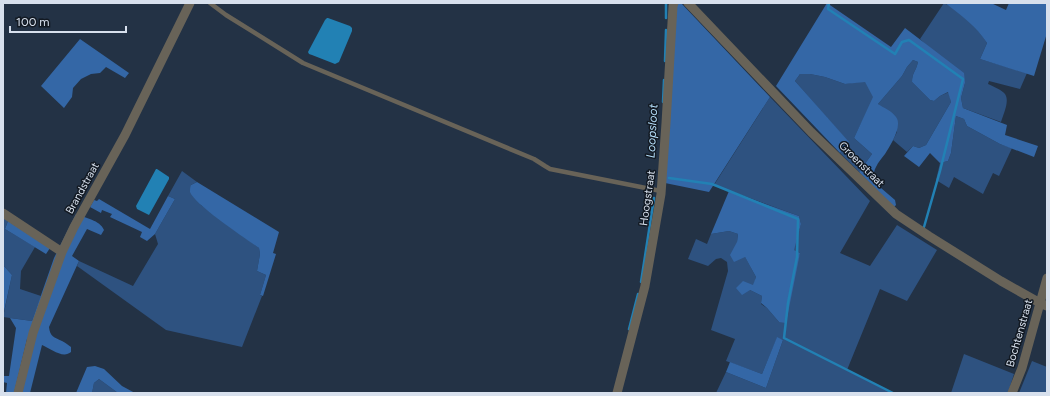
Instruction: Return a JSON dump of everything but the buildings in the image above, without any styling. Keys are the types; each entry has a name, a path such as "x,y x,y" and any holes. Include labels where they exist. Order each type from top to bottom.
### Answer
{"street":[{"name":"Brandstraat","path":"19,392 33,333 62,252 125,135 190,3"},
{"name":"Hoogstraat","path":"617,393 645,286 661,191 674,3"},
{"name":"Groenstraat","path":"688,3 811,132 896,214 1001,281 1044,305"},
{"path":"3,213 62,252"},
{"name":"Bochtenstraat","path":"1012,393 1044,305 1047,278"}],"lane":[{"path":"210,3 226,15 303,63 534,159 545,166 556,170 661,191"}],"shaded area":[{"path":"677,3 681,3 770,97 709,192 665,183"},
{"path":"827,3 891,47 905,28 964,73 965,83 961,98 963,108 1007,125 1005,135 1038,146 1034,157 1000,144 967,126 964,119 956,116 951,153 948,161 940,163 930,153 919,167 904,156 913,146 919,148 926,145 951,102 948,92 934,101 930,100 912,82 918,62 913,60 902,76 878,104 892,113 898,121 897,131 893,141 874,171 874,182 895,200 896,205 893,208 859,172 872,154 854,138 873,97 865,82 845,84 825,77 810,74 800,74 795,81 849,142 840,153 776,86"},
{"path":"944,3 956,10 968,20 987,43 980,59 1027,73 1020,89 989,81 988,84 1002,91 1007,100 1001,122 963,108 961,98 965,83 920,39"},
{"path":"945,3 991,3 1006,10 1009,3 1047,3 1047,33 1034,76 980,59 987,43 973,26"},
{"path":"327,18 352,28 339,62 335,64 309,54 308,52"},
{"path":"80,39 129,73 125,78 106,67 100,73 91,74 81,79 73,88 72,97 64,108 41,86"},
{"path":"913,60 918,62 912,82 930,100 934,101 940,96 949,92 951,102 926,145 919,148 913,146 907,152 893,140 897,132 878,104 902,76"},
{"path":"800,74 825,77 845,84 865,81 874,97 854,138 872,154 859,172 840,153 849,143 795,81"},
{"path":"770,97 870,201 840,253 870,266 897,225 937,250 907,301 880,289 847,370 894,393 716,393 726,372 766,388 783,340 777,338 762,374 726,361 735,339 711,330 728,271 727,262 721,258 716,259 708,266 688,259 696,239 707,244 711,234 729,231 738,234 737,242 756,277 754,285 750,290 762,296 761,304 767,308 779,322 800,253 793,250 801,224 799,216 714,185"},
{"path":"956,116 964,119 967,126 1000,144 1012,148 999,176 993,173 983,194 954,177 949,188 936,180 940,163 948,161 951,153"},
{"path":"156,169 169,177 169,179 149,215 137,209 136,206"},
{"path":"182,171 197,182 191,185 201,205 259,248 260,254 257,271 266,275 260,295 262,296 242,347 166,330 77,266 79,261 133,286 158,244 155,234 175,199 168,196"},
{"path":"197,182 279,232 273,253 276,254 263,296 260,295 266,275 257,271 260,254 259,248 221,221 194,198 190,192 190,188 191,185"},
{"path":"729,191 799,216 801,224 794,250 800,253 786,323 779,322 761,303 762,296 750,290 742,295 736,288 743,281 753,285 756,277 745,257 734,262 730,255 737,242 738,234 729,231 711,234"},
{"path":"168,196 175,199 155,234 147,241 140,237 142,232 110,217 112,214 102,210 101,213 90,207 94,200 97,201 99,199 150,229"},
{"path":"76,214 96,222 104,230 101,235 87,229 72,256 79,261 49,327 50,333 53,336 71,347 71,352 68,354 61,354 42,345 30,393 22,393 34,342 27,339 14,393 6,393 7,383 3,382 3,376 9,376 16,328 10,318 32,321 54,258"},
{"path":"3,217 8,221 5,229 35,247 21,271 20,289 41,296 32,321 3,317 12,275 3,265"},
{"path":"8,221 50,248 46,254 5,229"},
{"path":"3,265 12,275 3,316"},
{"path":"777,337 783,340 766,388 726,372 730,362 762,374"},
{"path":"964,354 1014,374 1008,393 951,393"},
{"path":"1032,361 1047,367 1047,393 1019,393"},
{"path":"95,366 104,369 122,386 135,393 118,393 99,379 94,383 92,393 76,393 87,367"},
{"path":"99,379 118,393 92,393 94,383"}],"waterway":[{"name":"Loopsloot","path":"666,3 666,18"},
{"path":"829,3 828,9 895,54 902,42 909,40 963,79 940,171 924,227"},
{"name":"Loopsloot","path":"665,61 666,30"},
{"name":"Loopsloot","path":"663,102 664,80"},
{"path":"669,178 712,184 798,219 797,257 788,303 784,338 893,393"},
{"name":"Loopsloot","path":"641,282 654,198"},
{"name":"Loopsloot","path":"629,329 638,294"}]}
